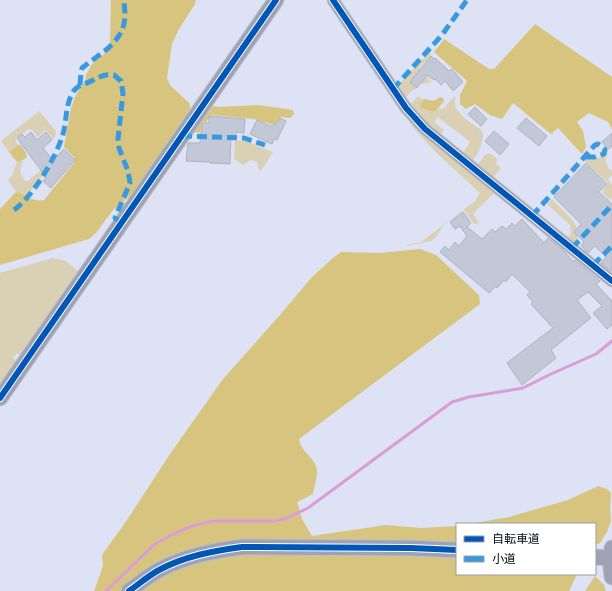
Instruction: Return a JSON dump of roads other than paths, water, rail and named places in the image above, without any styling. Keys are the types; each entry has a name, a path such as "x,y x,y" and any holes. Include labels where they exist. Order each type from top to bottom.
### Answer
{"street":[{"path":"0,398 276,0"},
{"path":"333,0 406,108 426,129 612,281"},
{"path":"128,591 159,570 188,558 214,551 242,547 411,548 456,550"},
{"path":"596,558 611,553 612,577"}],"waterway":[{"path":"106,591 155,544 173,534 195,525 214,521 274,521 287,518 308,508 452,402 469,397 523,388 596,354 612,341"}]}
